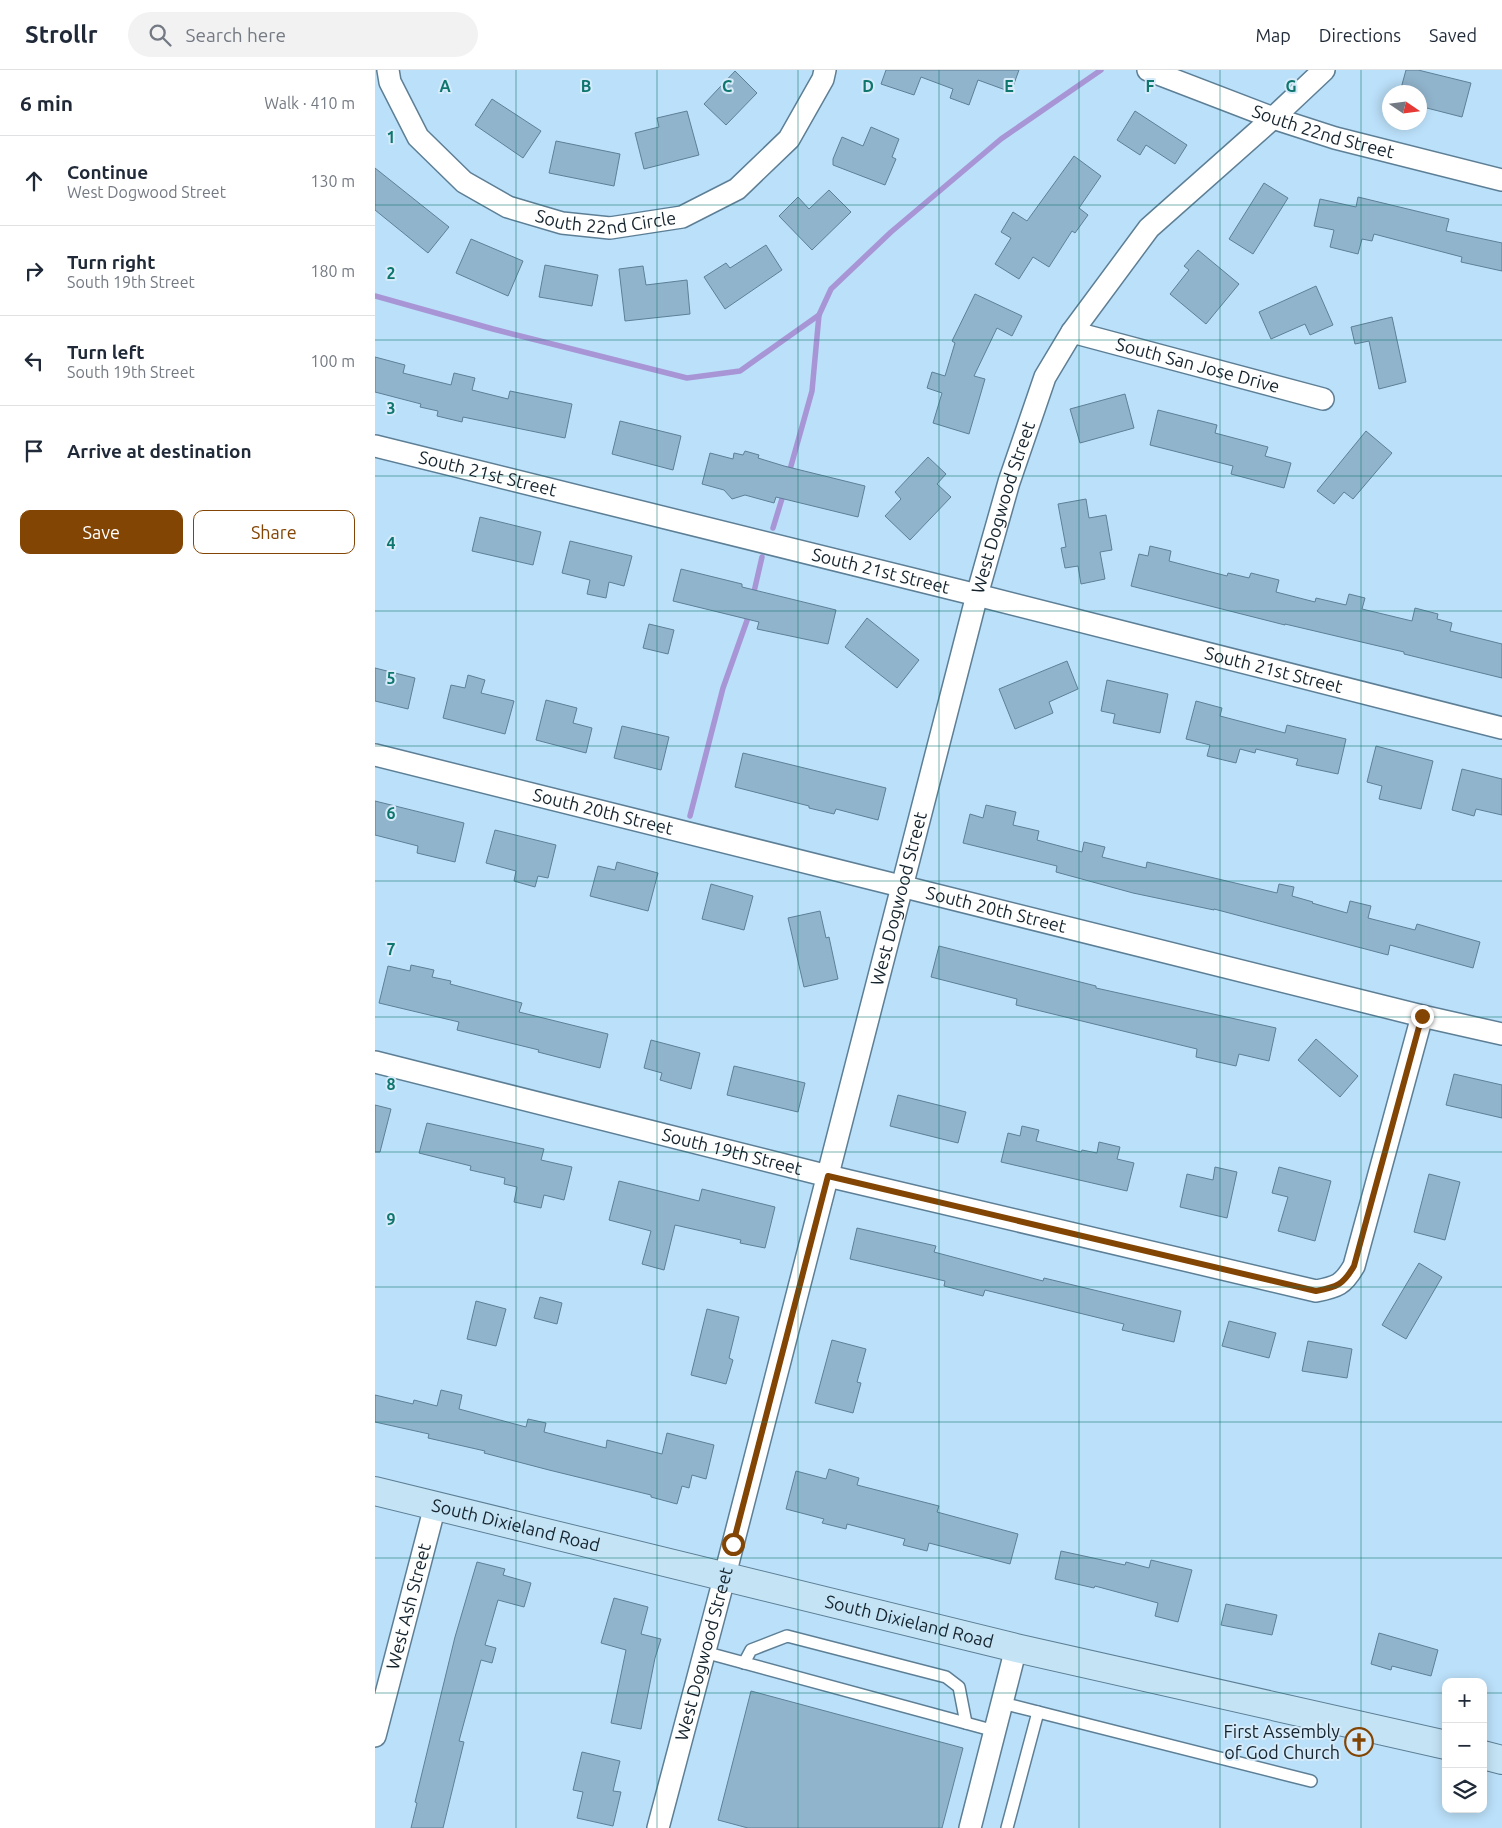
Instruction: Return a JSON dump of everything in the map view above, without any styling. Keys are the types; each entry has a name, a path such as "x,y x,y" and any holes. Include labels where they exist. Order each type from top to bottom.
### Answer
{"main road":[{"name":"South Dixieland Road","path":"375,1491 725,1575 1016,1648 1442,1744"},
{"path":"1487,1756 1502,1760"}],"street":[{"name":"South 22nd Circle","path":"388,70 390,82 418,137 464,182 508,207 562,223 610,228 682,217 737,189 789,139 823,79 825,70"},
{"name":"South 22nd Street","path":"1148,70 1273,118 1335,138 1502,180"},
{"name":"West Dogwood Street","path":"658,1828 977,595 1009,482 1045,377 1072,332 1149,228 1325,70"},
{"name":"South San Jose Drive","path":"1072,332 1323,399"},
{"name":"South 21st Street","path":"375,446 977,595 1502,728"},
{"name":"South 20th Street","path":"375,755 903,885 1422,1016 1502,1034"},
{"name":"South 19th Street","path":"375,1062 828,1176 1316,1291 1333,1288 1346,1279 1354,1266 1422,1016"},
{"name":"West Ash Street","path":"375,1736 435,1506"},
{"path":"970,1828 1016,1648"}],"lane":[{"path":"744,1663 751,1650 787,1636 946,1677 959,1687 966,1723"},
{"path":"704,1652 995,1731"},
{"path":"1002,1703 1311,1781"},
{"path":"1007,1828 1038,1712"}],"building":[{"path":"886,70 1019,70 1011,92 978,80 969,105 950,98 953,89 921,77 914,95 881,84"},
{"path":"1406,70 1418,70 1471,83 1462,117 1427,108 1427,85 1402,85"},
{"path":"735,71 757,93 726,125 704,104"},
{"path":"492,99 541,131 523,158 475,125"},
{"path":"687,111 699,155 644,169 635,133 659,127 657,118"},
{"path":"1135,111 1187,145 1175,164 1146,145 1140,155 1117,140"},
{"path":"871,127 899,139 892,157 896,159 885,185 833,165 833,159 842,137 863,146"},
{"path":"556,141 620,154 614,186 549,173"},
{"path":"1074,156 1101,176 1079,208 1088,215 1075,233 1072,231 1049,267 1033,257 1019,279 995,264 1011,238 1001,232 1013,212 1027,221"},
{"path":"375,168 449,227 428,253 375,210"},
{"path":"1264,183 1288,198 1253,254 1229,239"},
{"path":"829,190 851,212 812,250 779,216 798,197 809,209"},
{"path":"1358,197 1449,219 1446,231 1502,243 1502,271 1461,262 1462,257 1374,234 1372,241 1362,239 1358,254 1330,247 1334,230 1314,226 1320,199 1356,207"},
{"path":"471,239 523,261 508,296 456,273"},
{"path":"766,245 782,270 725,309 704,277 726,263 730,268"},
{"path":"1198,250 1239,284 1206,324 1170,294 1189,270 1184,266"},
{"path":"545,265 598,275 592,306 539,297"},
{"path":"643,266 646,285 687,280 690,314 625,321 619,269"},
{"path":"1316,286 1333,325 1310,335 1305,324 1271,339 1259,312"},
{"path":"975,294 1022,316 1012,336 997,328 974,376 985,379 969,434 933,423 942,393 927,388 932,372 945,376 955,343 952,341"},
{"path":"1392,317 1406,382 1379,389 1369,341 1355,344 1351,327"},
{"path":"375,357 405,365 403,373 451,385 454,373 475,378 472,390 508,399 510,391 572,404 565,438 463,417 462,422 437,416 438,411 420,407 421,404 375,392"},
{"path":"1125,394 1134,428 1080,443 1070,409"},
{"path":"1158,410 1217,425 1215,433 1268,447 1265,456 1291,463 1284,488 1231,474 1233,466 1150,445"},
{"path":"620,421 681,436 673,470 612,454"},
{"path":"1366,431 1392,453 1353,499 1344,492 1334,504 1317,491"},
{"path":"745,451 759,455 758,458 784,466 865,486 858,517 776,497 774,503 745,495 732,499 724,490 702,484 710,453 733,459 734,453 743,455"},
{"path":"928,457 946,474 937,484 951,497 910,540 885,516 901,499 895,492"},
{"path":"1086,499 1089,518 1106,515 1112,550 1100,552 1105,579 1081,584 1078,566 1065,568 1061,548 1066,547 1058,504"},
{"path":"480,517 541,532 533,565 472,551"},
{"path":"570,541 632,556 624,586 609,582 606,598 587,594 590,580 562,573"},
{"path":"1150,546 1171,551 1169,561 1227,576 1228,573 1249,578 1251,573 1279,580 1276,592 1315,602 1316,598 1346,605 1349,594 1365,598 1362,609 1412,621 1415,608 1438,614 1437,619 1452,623 1450,631 1502,644 1502,678 1404,654 1404,652 1285,625 1131,586 1139,554 1148,556"},
{"path":"681,569 742,584 742,587 836,610 828,644 757,629 759,622 673,601"},
{"path":"867,618 919,660 897,688 845,647"},
{"path":"649,624 674,630 668,654 643,648"},
{"path":"1067,661 1078,689 1049,702 1053,713 1015,729 999,689"},
{"path":"375,668 415,678 408,709 375,701"},
{"path":"468,675 485,680 481,693 514,701 505,734 443,718 451,685 465,688"},
{"path":"1107,680 1168,694 1160,733 1113,723 1115,714 1101,711"},
{"path":"546,700 577,708 573,723 592,728 586,753 536,740"},
{"path":"1196,701 1222,708 1220,716 1285,733 1287,725 1346,739 1338,774 1296,765 1298,759 1256,749 1255,753 1240,749 1236,763 1207,756 1210,745 1186,739"},
{"path":"622,726 669,737 661,770 614,758"},
{"path":"1376,746 1433,761 1421,809 1379,799 1382,786 1367,782"},
{"path":"743,753 886,788 878,820 836,809 834,814 735,787"},
{"path":"1462,769 1502,779 1502,815 1476,809 1474,816 1452,810"},
{"path":"375,801 464,823 455,862 417,853 418,846 375,835"},
{"path":"986,805 1016,812 1013,825 1039,831 1037,840 1082,852 1084,842 1105,847 1102,857 1146,868 1147,862 1277,893 1279,884 1294,887 1292,896 1312,903 1347,913 1350,901 1371,906 1368,918 1415,930 1417,924 1480,942 1473,968 1390,945 1388,955 1214,909 1133,893 1056,872 1057,866 963,843 970,814 983,818"},
{"path":"495,830 556,845 548,878 538,876 535,887 514,881 516,871 486,863"},
{"path":"617,862 658,873 648,911 590,896 598,866 615,870"},
{"path":"711,884 753,896 744,930 702,919"},
{"path":"820,911 826,938 829,937 838,979 804,987 788,918"},
{"path":"939,946 1096,986 1096,988 1276,1028 1269,1061 1239,1054 1236,1066 1196,1057 1197,1049 1016,1005 1017,999 931,977"},
{"path":"411,965 434,970 432,977 451,981 450,984 522,1003 519,1012 608,1034 600,1068 538,1052 539,1050 457,1030 459,1022 379,1003 388,966 410,971"},
{"path":"1316,1039 1358,1076 1340,1097 1298,1060"},
{"path":"651,1040 700,1053 691,1089 660,1080 662,1073 644,1068"},
{"path":"734,1066 805,1083 798,1112 727,1095"},
{"path":"1454,1074 1502,1085 1502,1118 1446,1105"},
{"path":"898,1095 966,1112 958,1143 890,1126"},
{"path":"375,1105 391,1109 380,1152 375,1152"},
{"path":"427,1123 544,1149 541,1160 572,1167 564,1200 544,1195 541,1208 514,1202 517,1187 504,1184 505,1178 470,1170 471,1166 419,1153"},
{"path":"1022,1126 1039,1130 1036,1141 1081,1152 1082,1150 1097,1153 1099,1142 1120,1147 1117,1159 1134,1163 1127,1191 1001,1162 1008,1133 1020,1136"},
{"path":"1215,1167 1237,1172 1227,1218 1180,1207 1187,1174 1213,1180"},
{"path":"1279,1167 1331,1181 1315,1241 1278,1231 1288,1197 1272,1193"},
{"path":"1429,1174 1460,1182 1445,1240 1414,1232"},
{"path":"619,1181 699,1201 702,1189 775,1207 765,1248 740,1243 741,1240 675,1225 664,1270 642,1264 651,1231 609,1220"},
{"path":"857,1228 936,1246 934,1252 1043,1281 1044,1278 1181,1311 1174,1342 1122,1330 1124,1324 985,1290 983,1296 944,1286 945,1281 850,1259"},
{"path":"1419,1263 1442,1277 1406,1339 1382,1325"},
{"path":"540,1297 562,1303 557,1324 534,1318"},
{"path":"476,1301 506,1309 496,1346 467,1339"},
{"path":"707,1309 739,1317 729,1358 733,1360 726,1384 691,1375"},
{"path":"1229,1321 1276,1333 1269,1358 1222,1346"},
{"path":"832,1340 866,1349 857,1382 861,1383 853,1413 815,1403"},
{"path":"1308,1341 1352,1349 1347,1378 1302,1371"},
{"path":"441,1390 462,1395 459,1409 526,1427 528,1419 546,1423 544,1432 606,1448 607,1440 662,1454 667,1433 714,1445 706,1479 692,1475 689,1488 682,1486 677,1504 651,1497 651,1495 484,1453 485,1451 428,1438 429,1434 375,1422 375,1395 413,1404 414,1400 437,1406"},
{"path":"829,1469 859,1478 857,1485 939,1506 937,1512 1018,1534 1010,1564 929,1543 927,1551 903,1545 905,1539 847,1524 846,1529 822,1523 824,1519 786,1509 796,1471 826,1479"},
{"path":"1061,1551 1125,1565 1126,1562 1149,1568 1151,1560 1192,1570 1178,1622 1155,1616 1158,1603 1095,1586 1094,1588 1055,1579"},
{"path":"477,1562 505,1569 503,1575 531,1583 524,1607 498,1600 485,1645 496,1648 492,1663 481,1660 459,1741 464,1742 443,1828 411,1828 417,1803 415,1802 455,1637"},
{"path":"614,1598 648,1607 641,1634 661,1639 655,1658 641,1729 611,1723 626,1650 601,1643"},
{"path":"1226,1604 1277,1615 1272,1635 1221,1625"},
{"path":"1379,1633 1438,1650 1431,1676 1392,1666 1391,1670 1371,1664"},
{"path":"751,1691 963,1748 942,1828 748,1828 718,1820"},
{"path":"582,1752 620,1761 613,1791 621,1792 613,1826 577,1818 583,1792 573,1790"}],"waterway":[{"path":"375,296 493,329 687,378 740,371 819,315 831,289 891,232 1001,139 1101,70"},
{"path":"789,473 812,391 819,315"},
{"path":"773,528 784,492"},
{"path":"753,596 762,557"},
{"path":"690,816 723,688 750,612"}],"place":[{"name":"First Assembly of God Church","path":"1359,1742"}],"route":[{"path":"733,1544 828,1176 1316,1291 1333,1288 1346,1279 1354,1266 1422,1016"}]}
